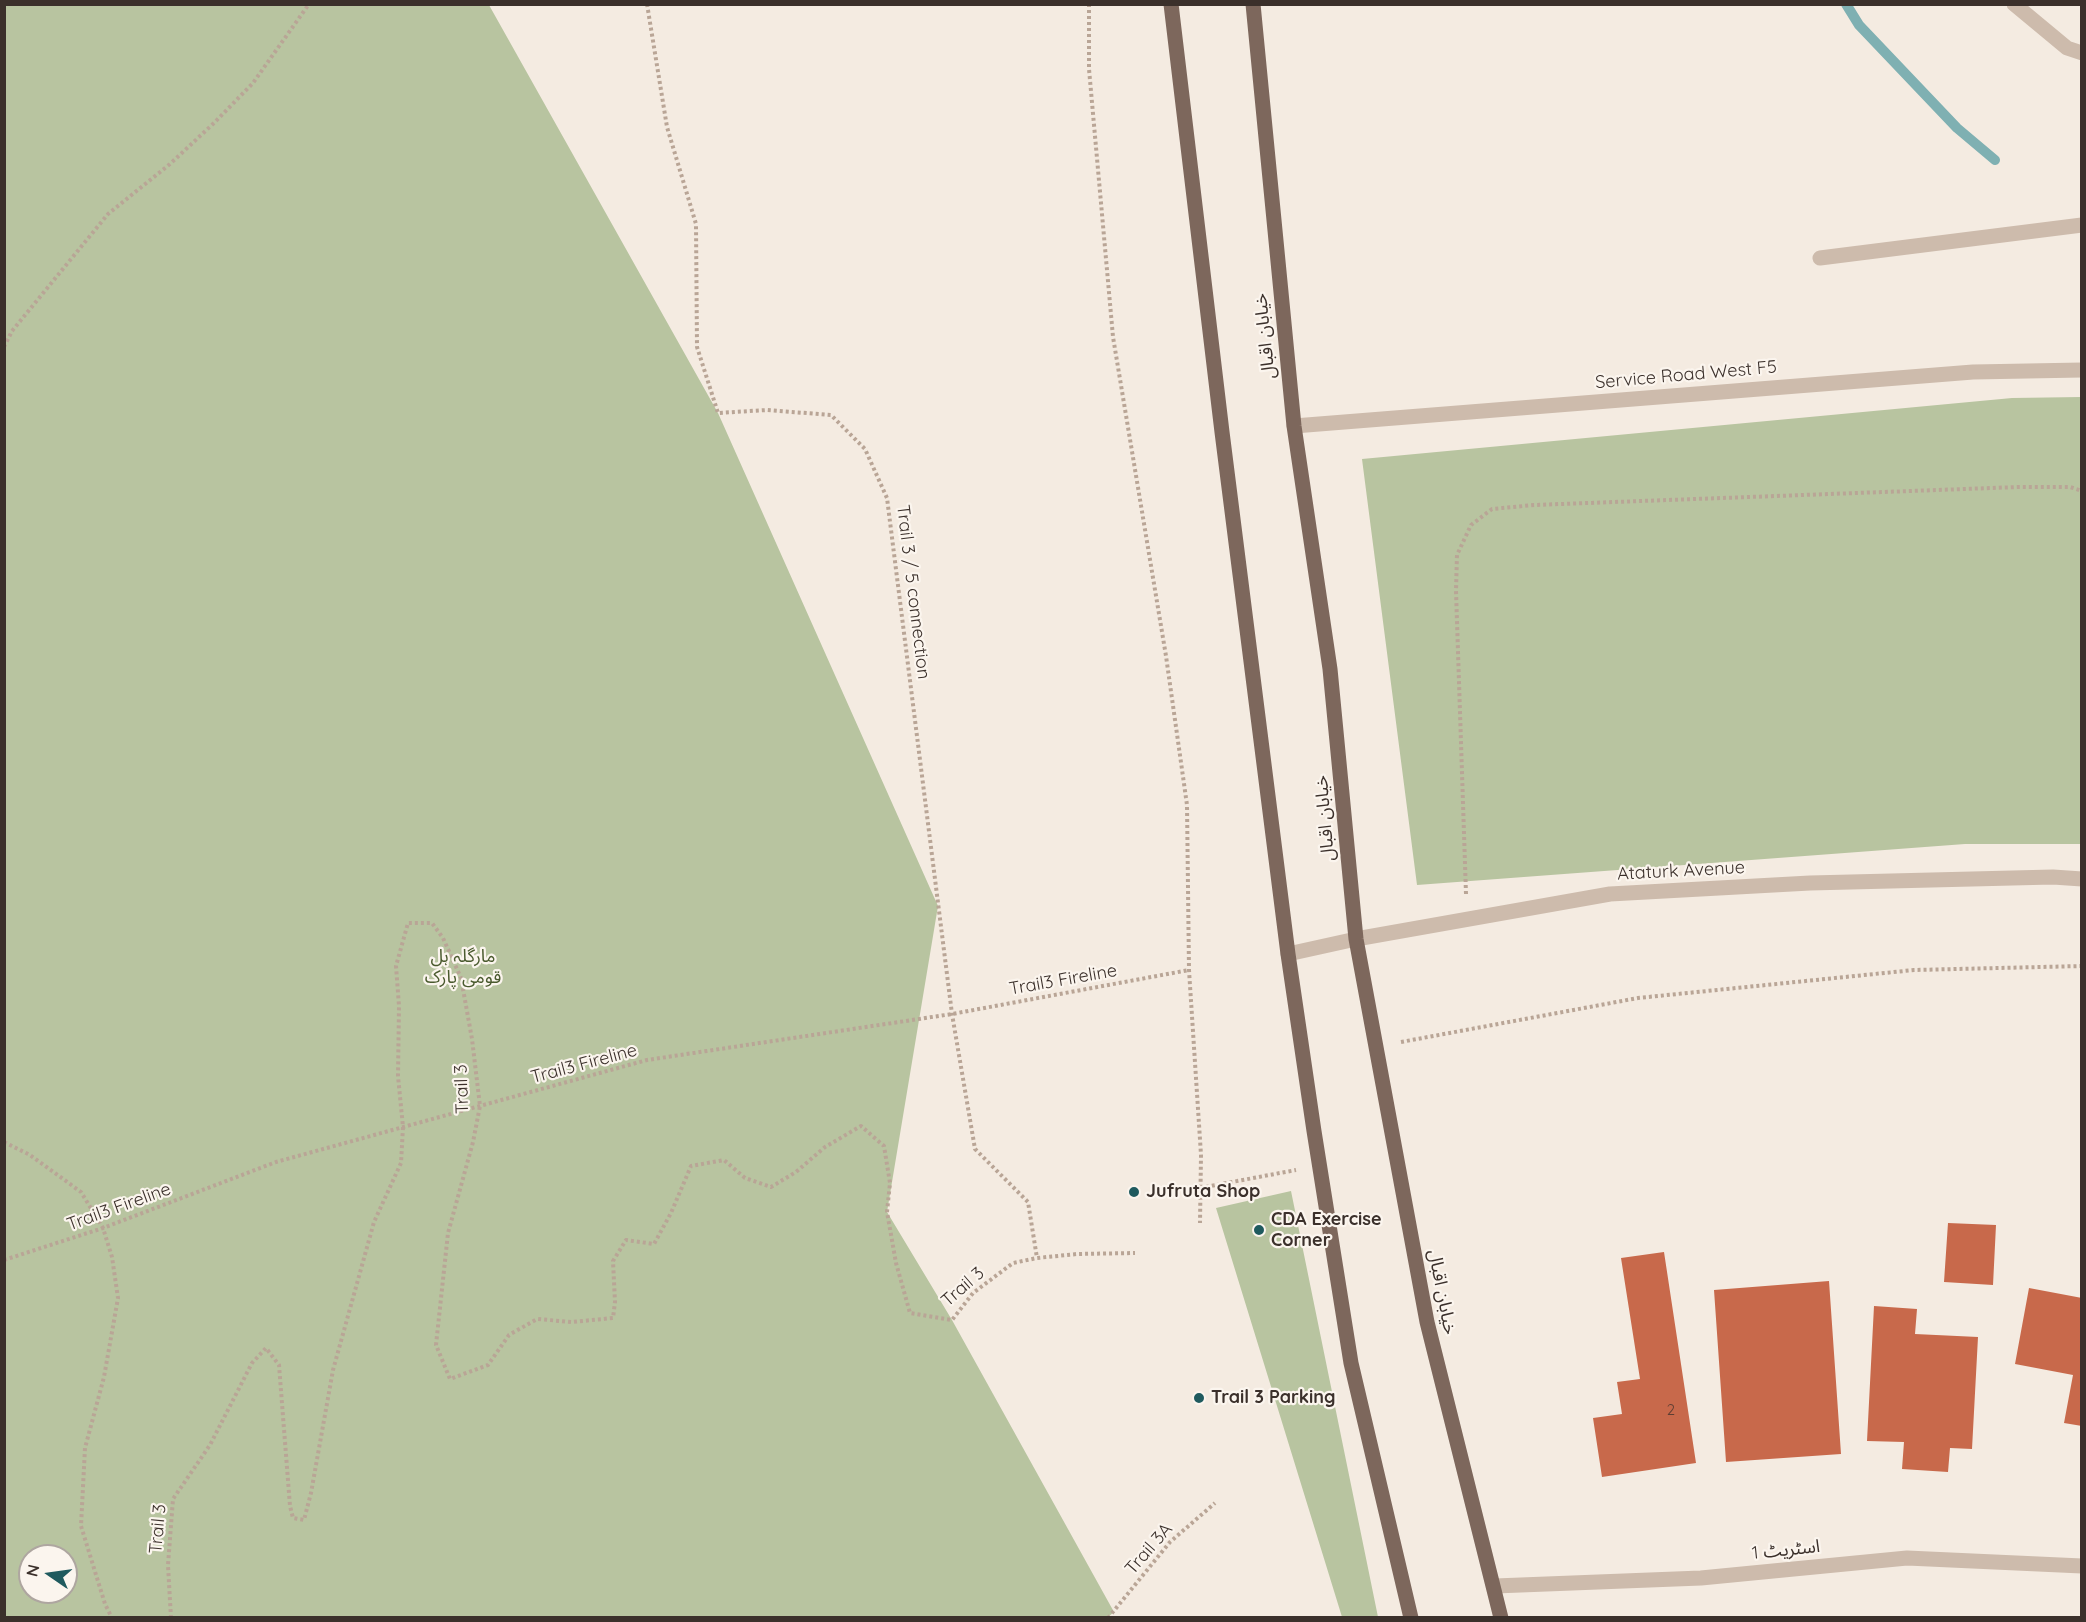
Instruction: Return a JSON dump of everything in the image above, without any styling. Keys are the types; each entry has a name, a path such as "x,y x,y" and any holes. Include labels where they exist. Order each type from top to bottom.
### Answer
{"main road":[{"path":"1172,4 1222,432 1288,954 1351,1363 1411,1617"},
{"name":"خیابان اقبال","path":"1253,4 1294,426 1330,669 1356,939 1427,1322 1502,1617"}],"street":[{"path":"2014,4 2067,48 2082,53"},
{"path":"1820,258 2082,225"},
{"name":"Service Road West F5","path":"1294,426 1973,372 2082,370"},
{"name":"Ataturk Avenue","path":"1288,954 1356,939 1610,894 1810,883 2053,877 2082,879"},
{"name":"اسٹریٹ 1","path":"1495,1586 1701,1578 1907,1558 2082,1566"}],"path":[{"path":"4,347 12,331 108,214 170,164 253,83 309,4"},
{"name":"Trail 3 / 5 connection","path":"647,4 667,127 696,225 697,347 718,413 768,410 831,415 865,449 887,498 952,1014 975,1149 1028,1202 1037,1258"},
{"path":"1089,4 1089,69 1113,337 1166,656 1187,805 1190,970 1201,1155 1200,1223"},
{"path":"1467,920 1456,591 1457,555 1471,525 1492,509 1534,505 2018,487 2070,487 2082,491"},
{"name":"Trail 3","path":"171,1617 168,1565 173,1499 210,1445 252,1363 266,1348 279,1365 290,1506 293,1518 304,1520 333,1370 374,1222 401,1163 403,1127 398,1076 399,1006 396,966 408,923 432,923 442,938 461,978 472,1039 480,1106 473,1142 448,1233 436,1345 450,1379 488,1365 509,1335 537,1319 572,1322 613,1318 615,1302 613,1261 626,1240 654,1244 691,1166 724,1160 745,1178 771,1187 796,1172 825,1147 861,1126 884,1146 890,1183 887,1212 896,1263 909,1313 952,1320 973,1293 1013,1263 1077,1254 1135,1253"},
{"path":"1376,1047 1638,998 1914,970 2082,966"},
{"name":"Trail3 Fireline","path":"4,1260 104,1228 276,1162 647,1060 952,1014 1190,970"},
{"path":"4,1142 30,1155 81,1192 104,1228 112,1257 118,1298 104,1377 85,1448 81,1526 105,1604 112,1617"},
{"path":"1200,1188 1320,1166"},
{"name":"Trail 3A","path":"1108,1617 1170,1542 1215,1503"}],"green space":[{"name":"مارگلہ ہل قومی پارک","path":"5,4 489,5 718,413 938,906 887,1212 952,1320 1114,1612 1108,1617 5,1617"},
{"path":"2081,397 2081,844 1965,844 1417,885 1362,459 2012,398"},
{"path":"1291,1191 1378,1617 1342,1617 1216,1208"}],"building":[{"path":"1948,1223 1996,1225 1993,1285 1944,1282"},
{"path":"1664,1252 1696,1463 1602,1477 1593,1418 1622,1414 1617,1382 1640,1379 1621,1258"},
{"path":"1829,1281 1841,1454 1726,1462 1714,1290"},
{"path":"2029,1288 2082,1298 2082,1426 2064,1423 2073,1375 2015,1364"},
{"path":"1874,1306 1917,1309 1915,1334 1978,1337 1972,1449 1950,1448 1948,1472 1902,1469 1904,1442 1867,1441"}],"waterway":[{"path":"1846,4 1859,25 1957,128 1995,160"}],"place":[{"name":"Jufruta Shop","path":"1134,1192"},
{"name":"CDA Exercise Corner","path":"1259,1230"},
{"name":"Trail 3 Parking","path":"1199,1398"}]}
